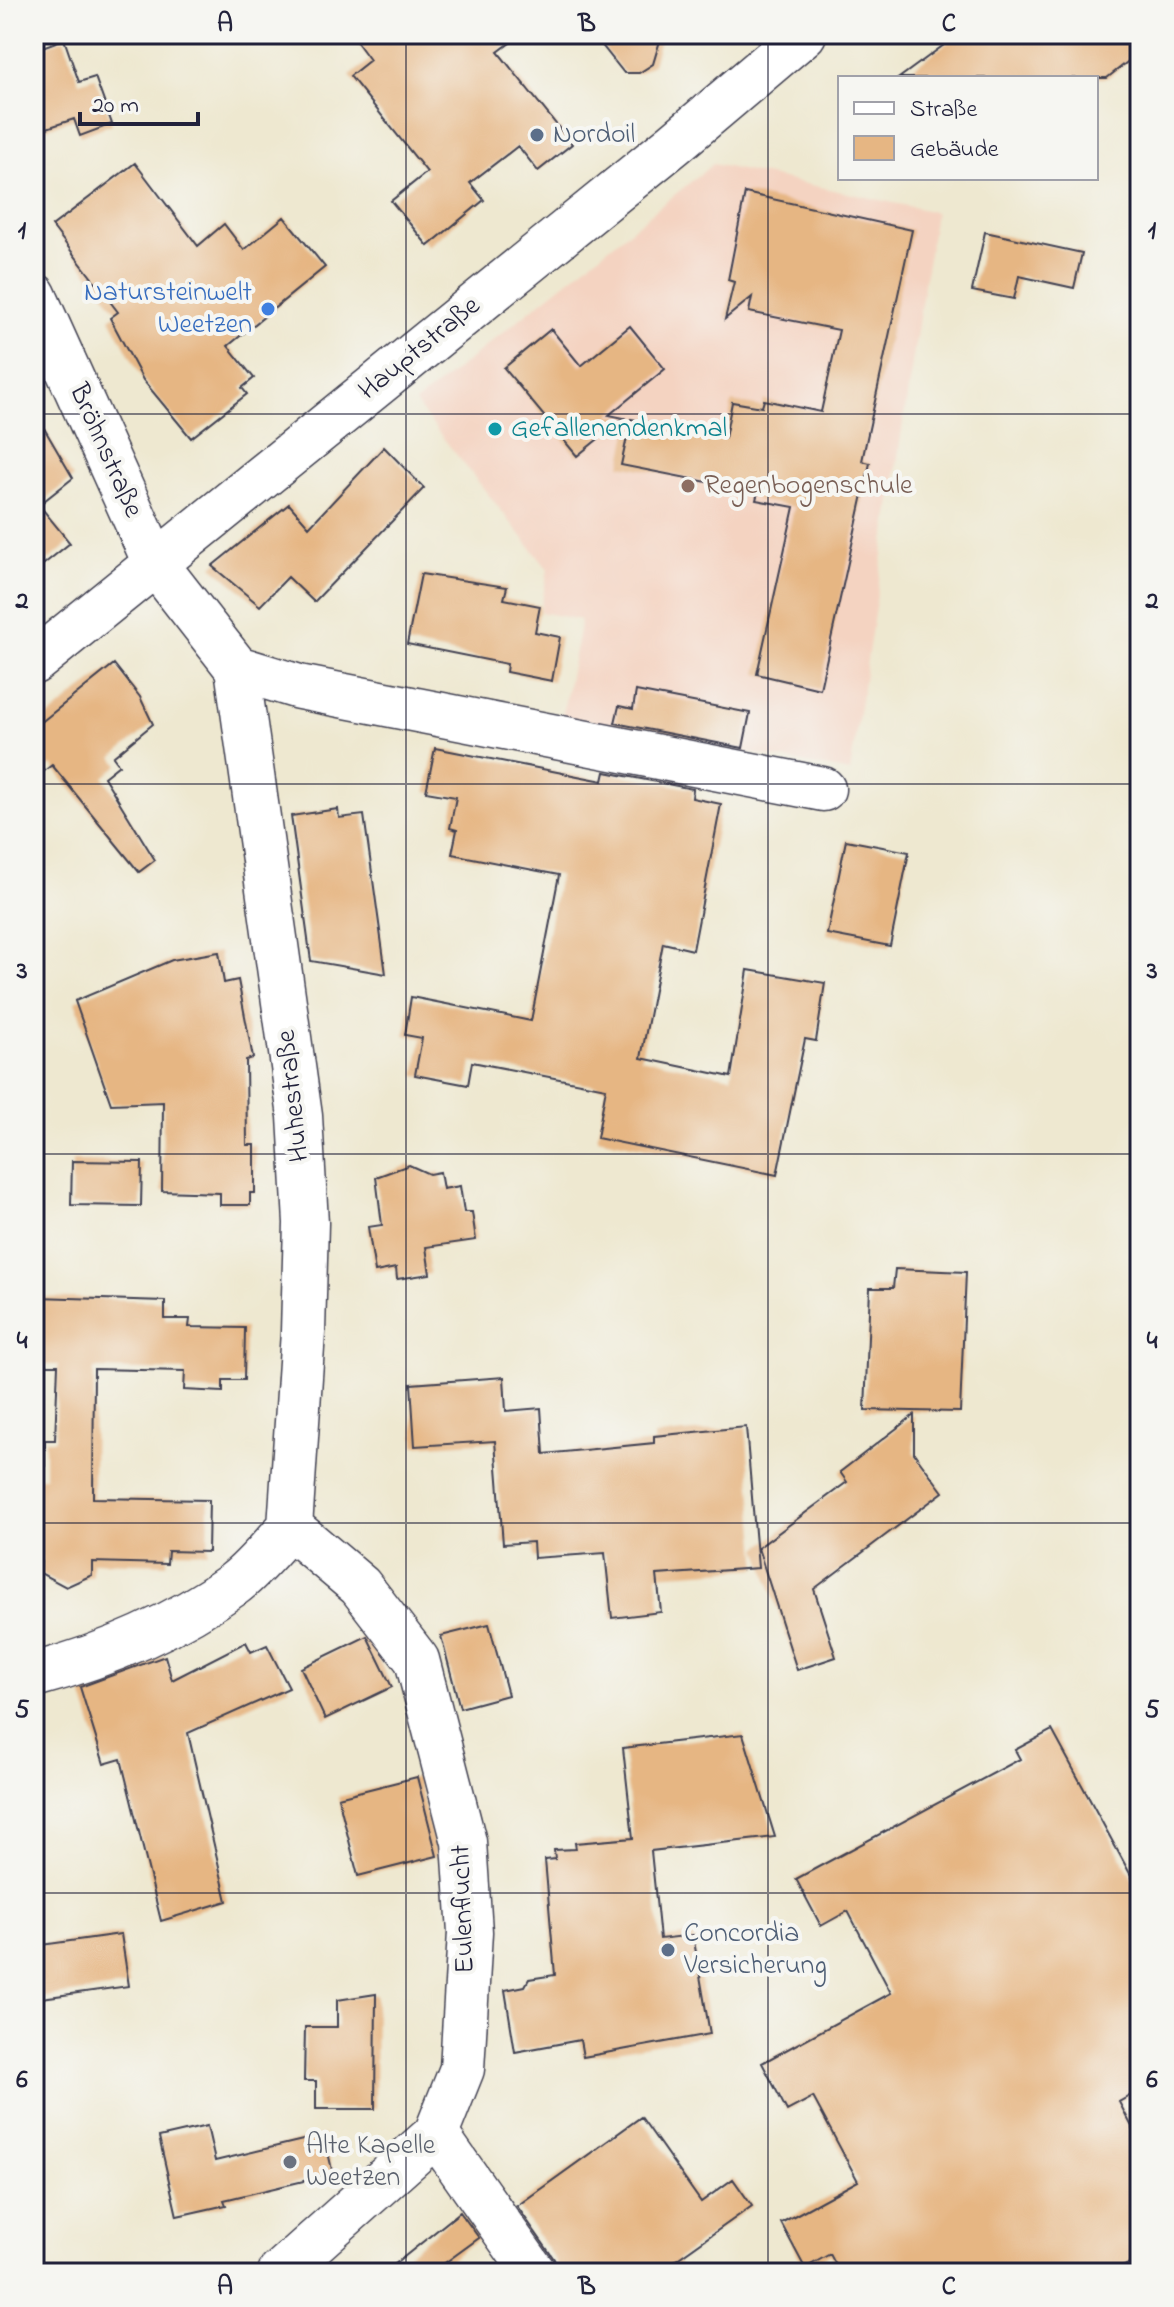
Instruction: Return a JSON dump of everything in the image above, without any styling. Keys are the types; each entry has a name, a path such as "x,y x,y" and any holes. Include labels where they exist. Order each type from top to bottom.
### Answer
{"street":[{"name":"Hauptstraße","path":"34,662 674,144 804,34"},
{"name":"Bröhnstraße","path":"34,295 155,563"},
{"name":"Huhestraße","path":"155,563 237,668 300,1116 306,1223 304,1317 290,1527"},
{"path":"237,668 299,687 823,789"},
{"path":"34,1675 76,1664 169,1625 236,1582 290,1527"},
{"name":"Eulenflucht","path":"280,2273 436,2134 462,2069 470,1932 464,1842 417,1660 360,1586 290,1527"},
{"path":"436,2134 534,2273"}],"shaded area":[{"name":"Regenbogenschule","path":"713,164 935,212 850,772 562,717 581,620 540,612 548,569 415,403"}],"building":[{"path":"351,34 522,34 498,52 572,144 538,171 518,146 470,183 484,200 428,246 391,201 427,172 350,76 370,60"},
{"path":"593,34 662,34 653,64 639,73 624,73"},
{"path":"959,34 1140,34 1140,52 1107,78 902,76"},
{"path":"64,39 79,82 95,77 112,124 80,136 74,119 44,129 41,122 34,125 34,50"},
{"path":"135,163 198,246 224,224 244,250 284,217 325,267 228,346 254,378 242,388 247,394 191,438 143,380 110,318 118,312 52,226"},
{"path":"745,193 912,230 862,461 870,463 820,689 757,674 794,507 756,500 758,492 621,465 631,419 725,438 732,402 762,407 764,400 821,412 839,330 749,312 752,297 725,319 734,282 728,280"},
{"path":"985,232 1082,253 1074,288 1019,276 1014,299 972,291"},
{"path":"630,326 665,369 609,415 624,418 577,456 504,368 551,329 581,366"},
{"path":"34,411 73,478 39,505 70,543 34,572"},
{"path":"384,447 424,488 314,602 288,577 260,606 212,566 289,504 309,527"},
{"path":"421,574 507,587 504,599 540,606 535,632 560,637 552,681 506,672 507,664 407,644"},
{"path":"114,664 140,697 153,724 113,757 119,765 104,777 155,860 139,872 52,765 34,779 34,728"},
{"path":"636,691 750,713 743,748 615,723 619,706 633,709"},
{"path":"435,748 603,781 605,772 693,789 692,798 721,804 693,950 663,943 641,1058 731,1077 748,970 825,983 816,1041 805,1039 777,1175 597,1138 606,1088 472,1062 468,1085 415,1075 422,1038 405,1035 411,997 531,1021 559,875 452,854 457,830 450,828 456,797 426,792"},
{"path":"338,809 339,818 364,815 386,974 311,961 291,816"},
{"path":"846,840 909,852 890,946 827,934"},
{"path":"219,952 224,983 238,980 253,1058 246,1060 247,1145 255,1145 255,1193 250,1193 250,1205 220,1205 220,1193 162,1191 163,1102 111,1104 75,1001 172,960"},
{"path":"72,1161 142,1162 141,1206 71,1205"},
{"path":"409,1165 429,1174 440,1172 443,1189 460,1186 464,1212 472,1212 476,1240 426,1247 430,1274 397,1279 396,1268 375,1272 368,1227 382,1225 376,1177"},
{"path":"895,1269 966,1272 960,1412 865,1410 870,1288 893,1288"},
{"path":"37,1297 165,1301 165,1319 190,1319 189,1327 245,1328 244,1380 223,1380 223,1392 184,1390 185,1371 94,1369 93,1498 209,1500 208,1552 168,1551 167,1564 92,1562 92,1575 66,1587 40,1573 41,1556 34,1556 34,1477 45,1477 45,1440 55,1440 58,1365 35,1365"},
{"path":"504,1377 506,1411 541,1408 544,1454 654,1443 654,1436 746,1427 758,1568 657,1575 661,1612 612,1618 605,1553 534,1558 533,1542 503,1544 495,1441 415,1446 411,1384"},
{"path":"914,1415 914,1453 943,1492 814,1589 836,1657 797,1670 758,1548 847,1482 840,1472"},
{"path":"489,1624 508,1695 460,1708 441,1636"},
{"path":"367,1636 392,1687 325,1719 301,1668"},
{"path":"246,1642 251,1652 267,1645 289,1688 188,1733 227,1901 161,1921 121,1759 104,1764 80,1687 165,1656 172,1680"},
{"path":"1052,1730 1140,1892 1140,2090 1119,2102 1140,2142 1140,2258 1111,2273 840,2273 830,2254 805,2268 781,2223 858,2181 813,2097 787,2111 762,2063 891,1993 848,1911 821,1926 796,1879 1020,1759 1015,1750"},
{"path":"743,1734 775,1837 651,1851 660,1939 693,1935 710,2034 583,2057 580,2040 515,2052 505,1990 525,1986 529,1979 555,1975 545,1860 555,1859 554,1850 576,1849 575,1843 633,1838 623,1748"},
{"path":"417,1777 437,1856 358,1876 338,1797"},
{"path":"121,1934 129,1986 34,1999 34,1946"},
{"path":"376,1994 375,2109 316,2109 316,2081 304,2081 305,2027 337,2027 337,2000"},
{"path":"641,2117 701,2202 733,2179 752,2206 676,2260 685,2273 559,2273 554,2259 517,2206"},
{"path":"207,2126 215,2161 324,2135 333,2174 224,2200 226,2205 177,2216 159,2137"},
{"path":"460,2212 479,2238 431,2273 384,2273"}],"place":[{"name":"Nordoil","path":"537,135"},
{"name":"Natursteinwelt Weetzen","path":"268,309"},
{"name":"Gefallenendenkmal","path":"495,429"},
{"name":"Regenbogenschule","path":"688,486"},
{"name":"Concordia Versicherung","path":"668,1950"},
{"name":"Alte Kapelle Weetzen","path":"290,2162"}]}
